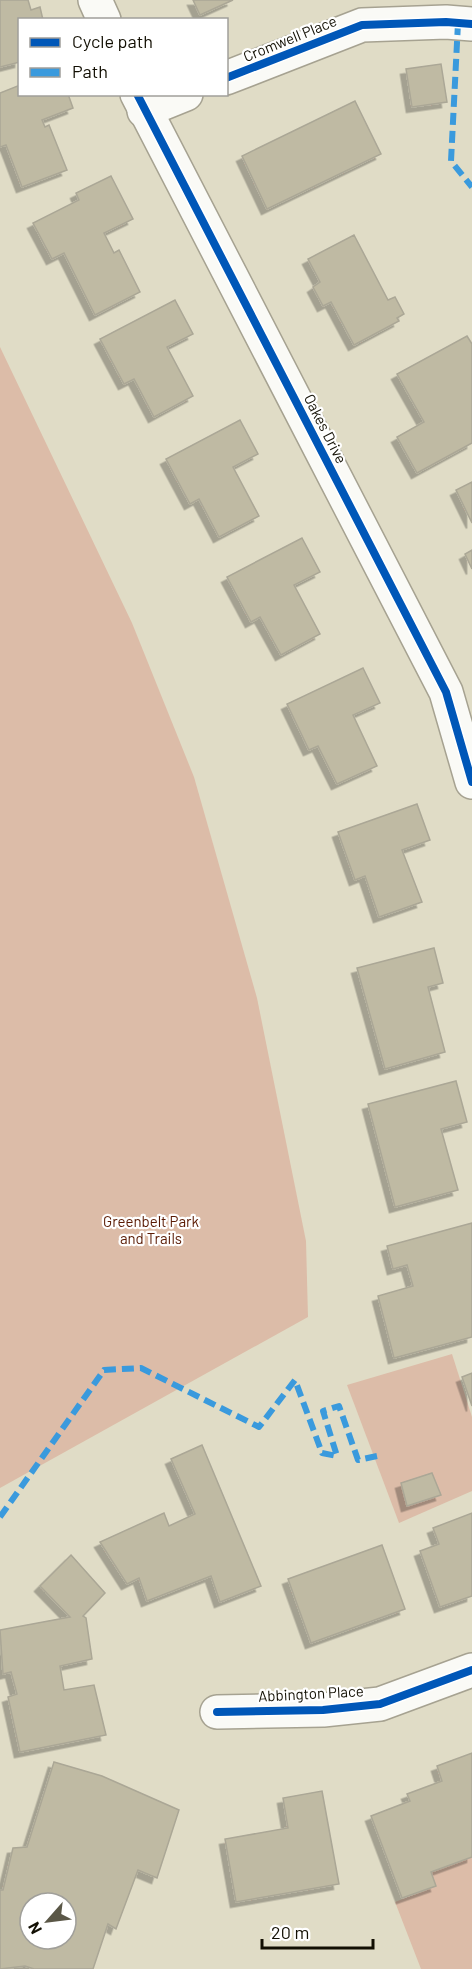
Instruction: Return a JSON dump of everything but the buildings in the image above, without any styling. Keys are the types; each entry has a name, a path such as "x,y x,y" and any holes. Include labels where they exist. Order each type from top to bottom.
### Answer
{"street":[{"path":"95,0 103,18"},
{"name":"Cromwell Place","path":"228,77 362,25 446,22 472,24"},
{"path":"141,103 176,96"},
{"name":"Oakes Drive","path":"141,103 446,692 472,782"},
{"name":"Abbington Place","path":"217,1712 323,1710 380,1704 472,1670"}],"green space":[{"name":"Greenbelt Park and Trails","path":"0,347 132,623 194,777 257,998 306,1241 308,1317 0,1488"},
{"path":"452,1354 472,1417 472,1491 399,1523 347,1385"},
{"path":"472,1857 472,1969 421,1969 395,1902 436,1886 431,1872"}],"marked path":[{"path":"458,23 451,161 472,187"},
{"path":"0,1517 104,1370 141,1368 259,1427 295,1380 322,1453 337,1456 323,1411 339,1406 358,1460 377,1456"}],"cycle path":[{"path":"228,77 362,25 446,22 472,24"},
{"path":"138,96 446,692 472,782"},
{"path":"217,1712 323,1710 380,1704 472,1670"}]}
